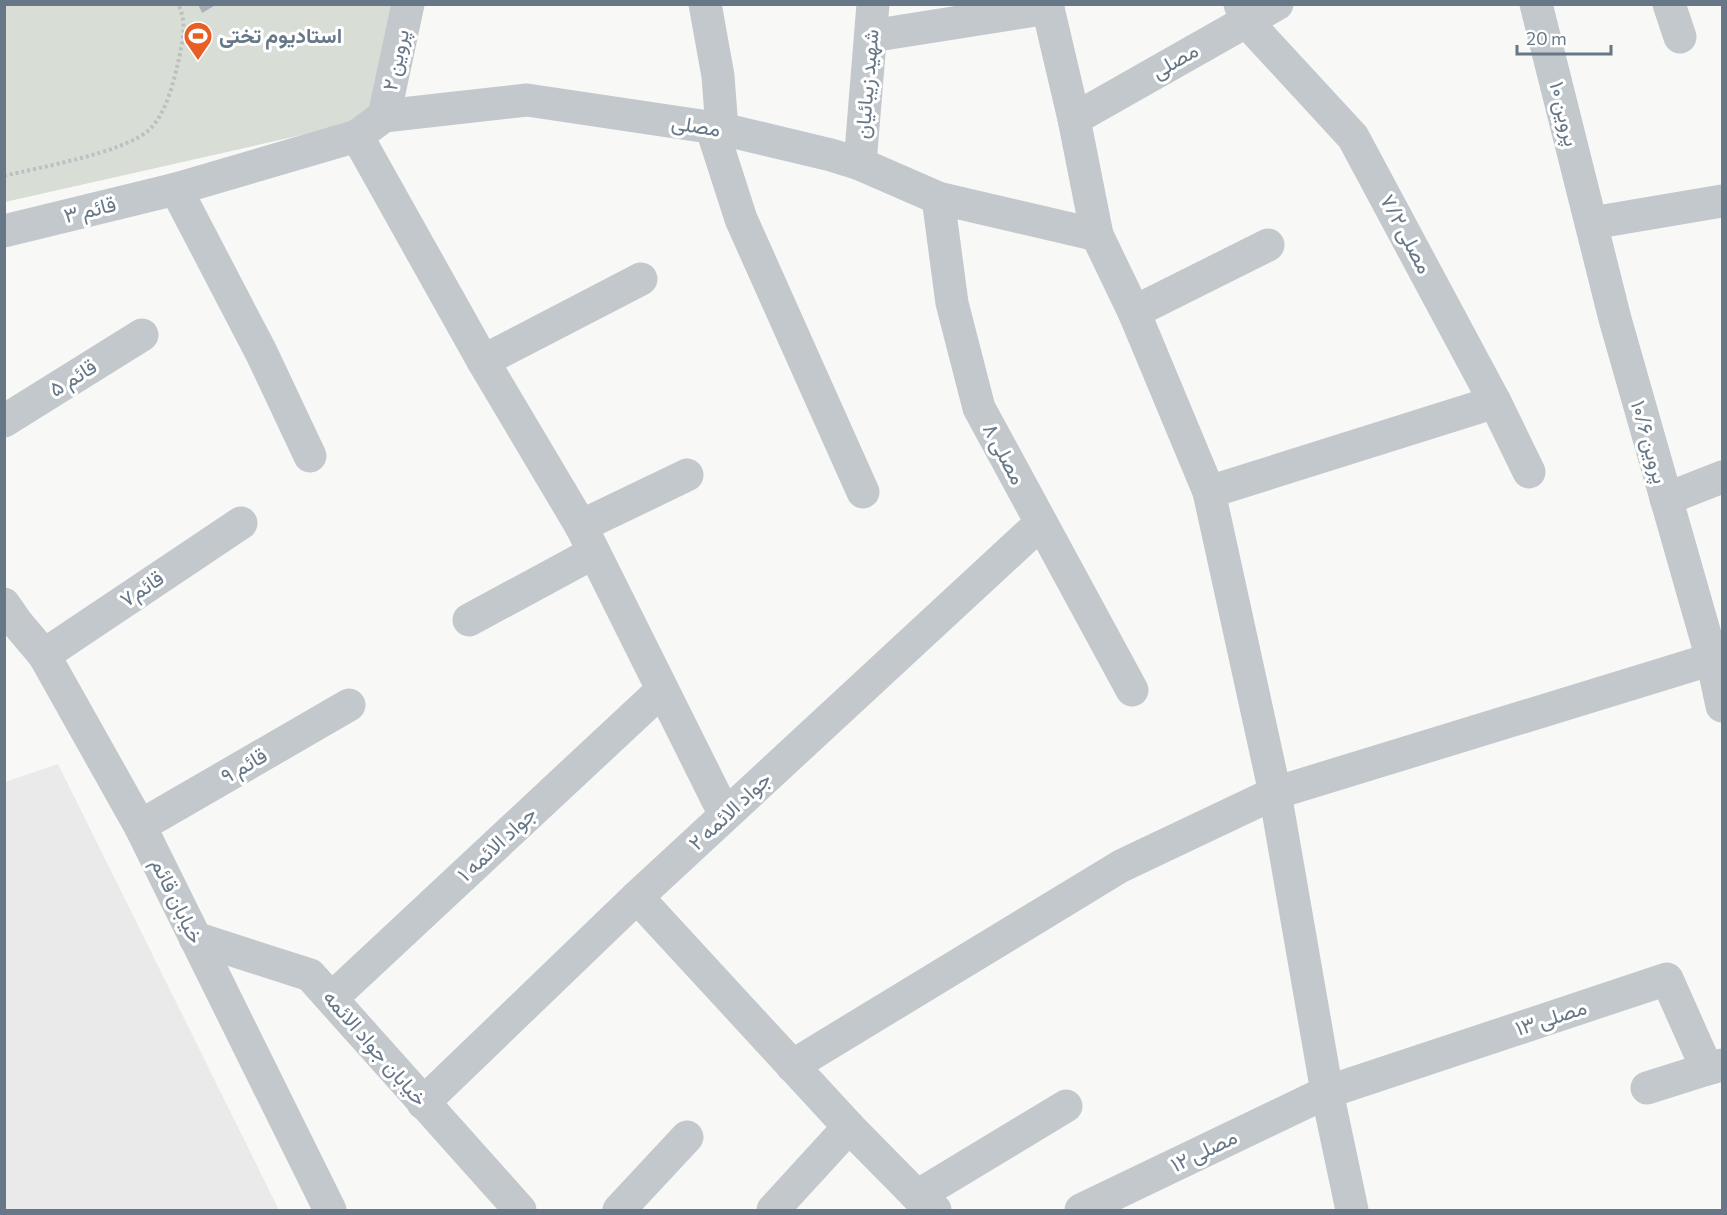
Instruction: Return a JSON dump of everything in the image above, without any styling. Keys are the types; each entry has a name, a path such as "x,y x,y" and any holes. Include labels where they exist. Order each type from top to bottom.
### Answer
{"street":[{"name":"پروین ۲","path":"384,117 408,4"},
{"path":"705,4 718,75 717,129 741,219 863,492"},
{"name":"مصلی","path":"1074,119 1243,13 1277,4"},
{"name":"پروین ۱۰","path":"1536,4 1592,223"},
{"path":"1669,4 1680,37"},
{"path":"872,20 1047,6 1074,119 1097,236 1134,312 1209,492 1275,793 1327,1092 1352,1210"},
{"name":"مصلی ۷/۲","path":"1243,13 1353,136 1495,402 1529,472"},
{"name":"شهید زیبائیان","path":"860,164 872,20"},
{"name":"مصلی","path":"176,189 357,136 384,117 527,100 717,129 831,155 860,164 938,198 1097,236"},
{"path":"357,136 483,361 587,540 725,815"},
{"path":"176,189 261,352 310,456"},
{"name":"قائم ۳","path":"4,231 176,189"},
{"name":"مصلی ۸","path":"938,198 952,303 979,408 1132,690"},
{"path":"1592,223 1722,201"},
{"name":"پروین ۱۰/۶","path":"1592,223 1615,319 1666,499 1717,662 1722,706"},
{"path":"1134,312 1268,245"},
{"path":"483,361 641,279"},
{"name":"قائم ۵","path":"4,421 142,335"},
{"path":"1209,492 1495,402"},
{"path":"469,620 687,475"},
{"path":"1666,499 1722,477"},
{"name":"قائم۷","path":"44,655 241,523"},
{"name":"جواد الائمه ۲","path":"423,1103 637,897 1041,523"},
{"name":"خیابان قائم","path":"9,618 44,655 140,826 330,1210"},
{"path":"792,1066 1121,866 1275,793 1717,662"},
{"name":"جواد الائمه ۱","path":"332,999 662,690"},
{"name":"قائم ۹","path":"140,826 349,705"},
{"path":"637,897 849,1128 926,1203 1066,1106"},
{"name":"خیابان جواد الائمه","path":"195,938 310,975 520,1210"},
{"name":"مصلی ۱۳","path":"1327,1092 1667,979 1715,1067"},
{"path":"1647,1088 1715,1067"},
{"name":"مصلی ۱۲","path":"1081,1210 1327,1092"},
{"path":"773,1210 849,1128"},
{"path":"618,1210 687,1137"}],"path":[{"path":"4,176 120,147 149,129 167,103 184,37 183,13 178,4"}],"shaded area":[{"name":"استادیوم تختی","path":"4,5 400,5 382,117 5,202"},
{"path":"58,764 279,1210 5,1210 5,782"}],"building":[{"path":"197,4 219,4 202,14"}],"place":[{"name":"استادیوم تختی","path":"198,62"}]}
